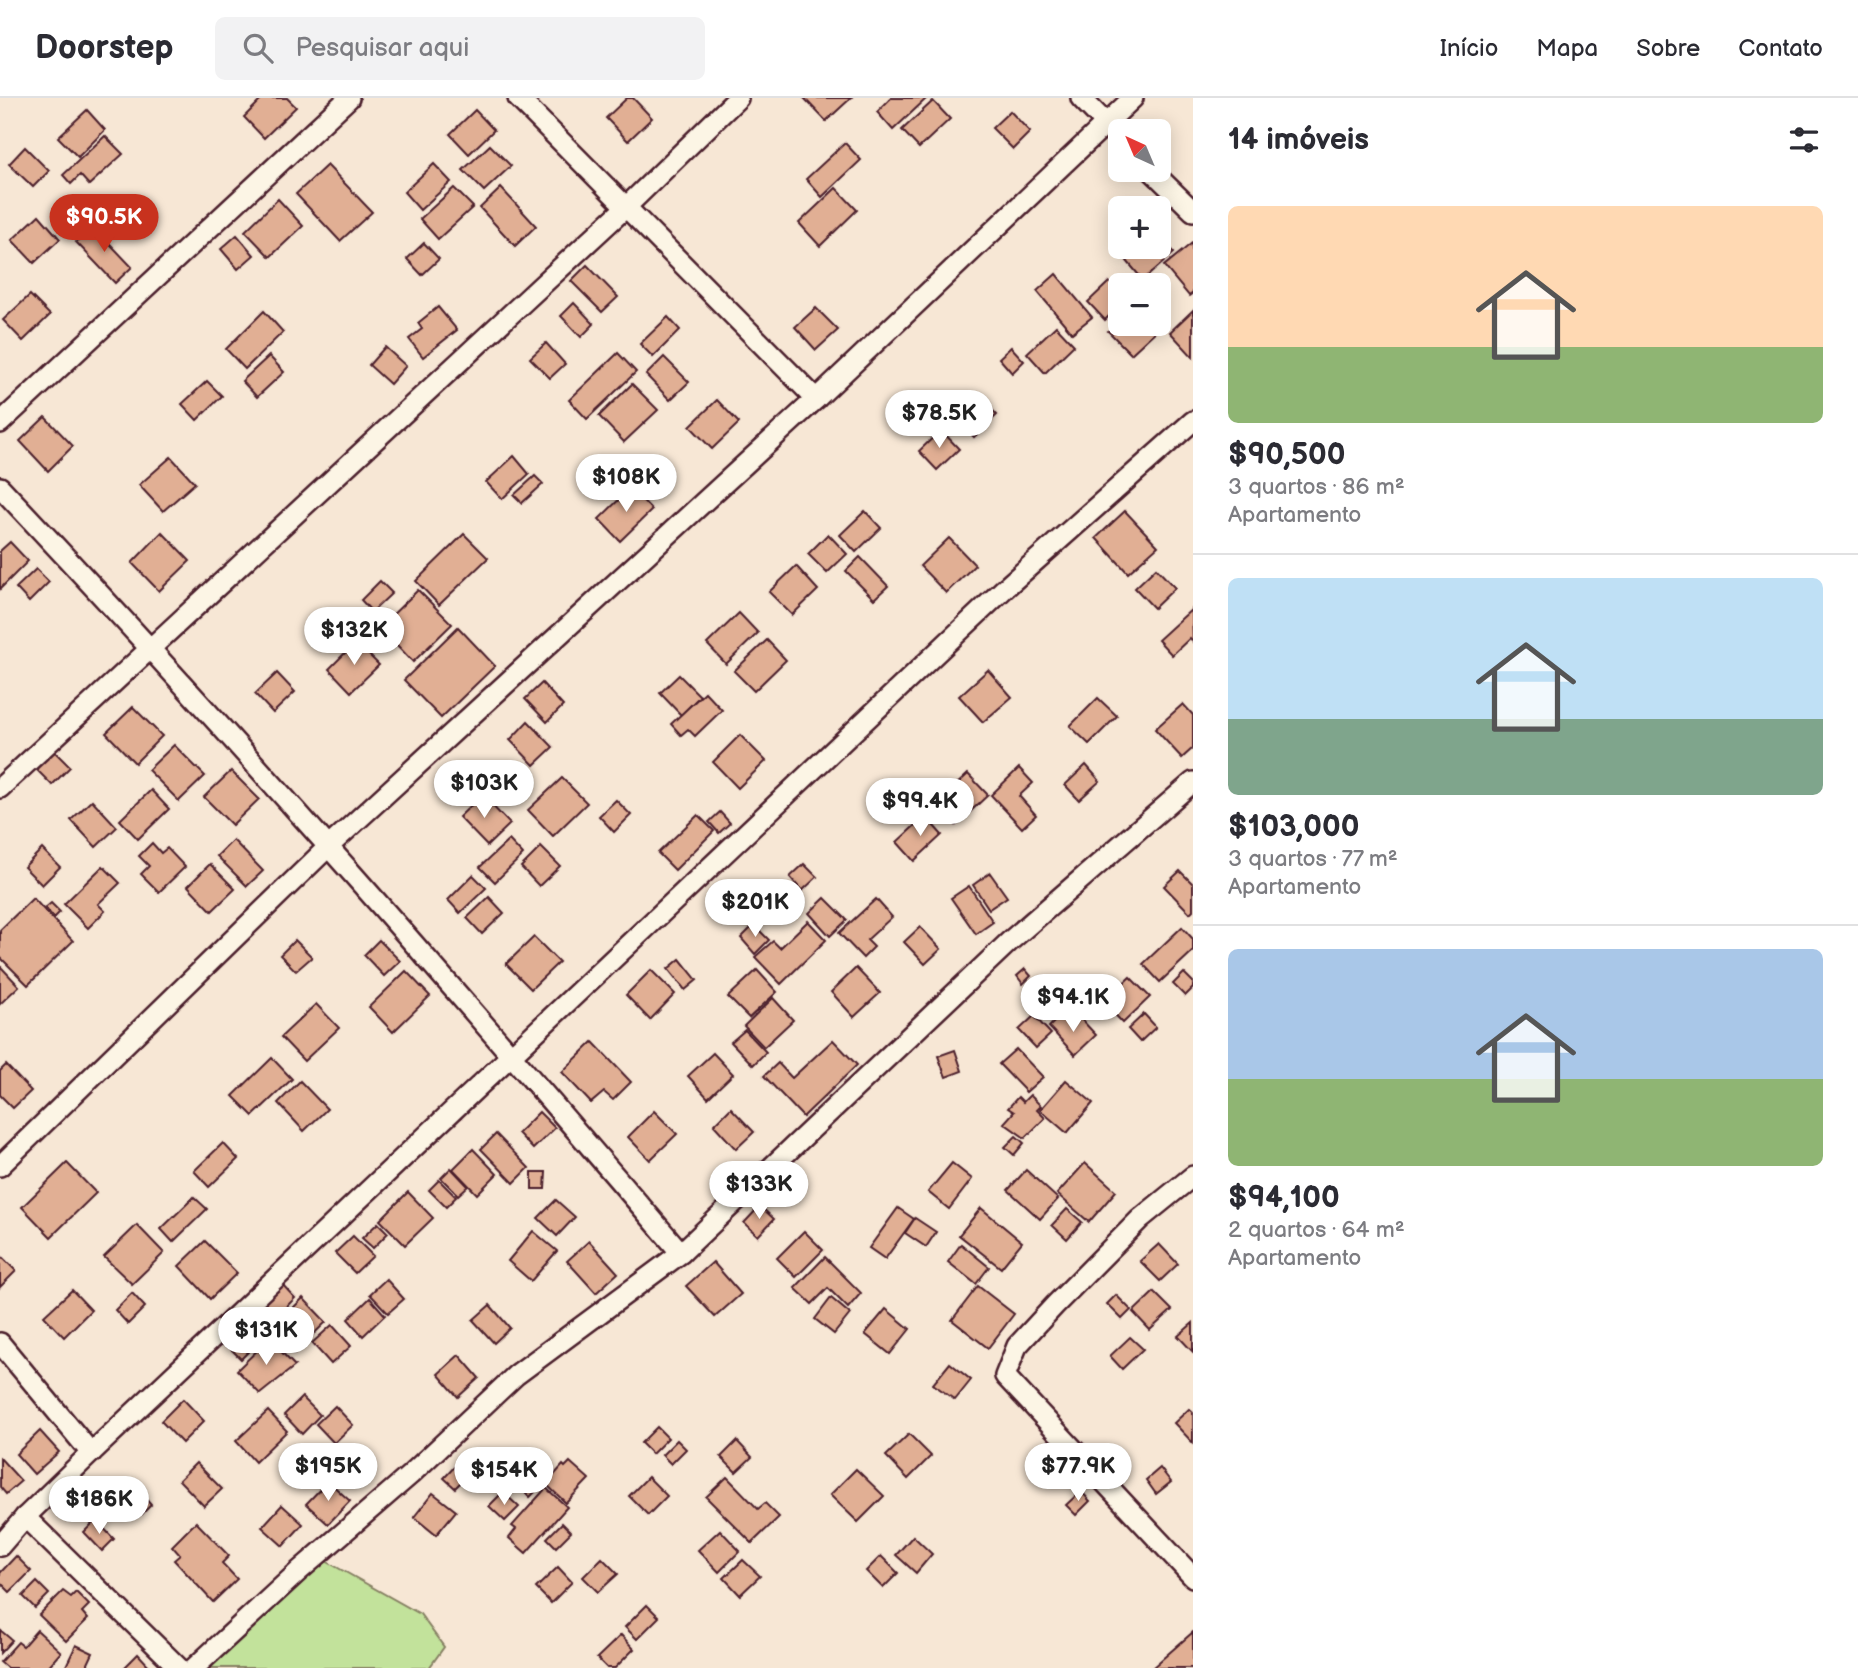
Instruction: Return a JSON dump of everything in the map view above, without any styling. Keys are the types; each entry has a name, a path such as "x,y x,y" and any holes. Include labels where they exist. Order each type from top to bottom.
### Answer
{"street":[{"path":"0,422 349,98"},
{"path":"519,98 816,399"},
{"path":"0,788 625,208 738,98"},
{"path":"1081,98 1108,127"},
{"path":"0,1166 327,848 816,399 1133,98"},
{"path":"1163,182 1193,211"},
{"path":"0,1546 25,1517 91,1453 1004,589 1193,421"},
{"path":"0,486 151,647 511,1054 681,1253"},
{"path":"194,1668 299,1571 410,1475 516,1375 681,1253 980,968 1193,782"},
{"path":"1193,1176 1140,1219 1055,1305 1017,1346 1005,1376 1193,1577"},
{"path":"0,1343 91,1453"},
{"path":"25,1517 179,1668"}],"green space":[{"path":"324,1560 420,1614 444,1647 429,1668 206,1668"}],"building":[{"path":"263,98 287,98 296,107 264,138 244,117"},
{"path":"627,98 633,98 652,118 628,141 606,118"},
{"path":"804,98 851,98 826,121"},
{"path":"891,98 927,98 893,130 877,112"},
{"path":"933,101 950,119 919,148 902,130"},
{"path":"87,110 105,130 78,157 58,137"},
{"path":"475,110 494,130 469,154 450,134"},
{"path":"1010,111 1030,132 1013,149 992,128"},
{"path":"105,136 123,154 89,185 80,175 71,184 63,175"},
{"path":"845,143 861,160 822,197 806,179"},
{"path":"490,145 511,166 484,191 463,170"},
{"path":"25,147 49,171 33,187 9,164"},
{"path":"434,164 451,182 420,210 404,192"},
{"path":"327,165 372,212 340,241 296,194"},
{"path":"454,188 473,207 438,239 420,219"},
{"path":"501,188 536,226 515,246 480,208"},
{"path":"836,188 857,210 820,246 799,223"},
{"path":"278,199 303,226 270,257 245,231"},
{"path":"39,215 60,239 34,263 12,240"},
{"path":"93,226 132,267 115,283 76,242"},
{"path":"237,235 254,255 238,269 221,249"},
{"path":"424,243 439,259 422,275 407,259"},
{"path":"1192,243 1193,293 1189,296 1164,266"},
{"path":"1167,259 1151,273 1137,273 1127,261"},
{"path":"587,265 618,297 602,312 571,281"},
{"path":"1056,274 1092,317 1072,333 1037,291"},
{"path":"1108,283 1108,317 1105,320 1088,302"},
{"path":"30,295 50,315 23,341 3,320"},
{"path":"574,303 594,324 581,337 561,316"},
{"path":"438,307 457,330 423,357 409,339 422,329 418,323"},
{"path":"816,308 838,330 816,350 795,327"},
{"path":"1193,310 1193,357 1171,333"},
{"path":"264,311 283,332 245,369 226,349"},
{"path":"668,317 680,330 653,357 640,344"},
{"path":"1056,326 1074,345 1045,373 1027,353"},
{"path":"1113,336 1150,336 1131,354"},
{"path":"546,343 565,364 550,378 530,358"},
{"path":"385,347 406,366 390,384 369,365"},
{"path":"1011,347 1024,361 1012,373 999,358"},
{"path":"618,353 636,372 587,419 569,400"},
{"path":"269,356 284,372 257,397 242,381"},
{"path":"664,357 689,382 670,400 646,375"},
{"path":"207,381 222,396 197,420 182,404"},
{"path":"632,384 658,410 624,442 599,416"},
{"path":"978,395 997,415 974,437 955,417"},
{"path":"717,400 739,423 712,449 690,426"},
{"path":"45,417 73,446 48,471 20,441"},
{"path":"941,430 959,449 937,470 919,451"},
{"path":"514,456 529,474 502,499 486,482"},
{"path":"171,457 195,483 163,511 139,485"},
{"path":"535,476 543,484 522,503 514,495"},
{"path":"631,488 652,510 620,541 599,519"},
{"path":"865,511 881,528 856,552 840,535"},
{"path":"1125,511 1158,546 1128,573 1096,538"},
{"path":"162,532 190,561 159,591 132,563"},
{"path":"464,534 488,558 439,605 416,581"},
{"path":"828,534 847,554 827,573 808,554"},
{"path":"949,538 975,565 946,593 920,566"},
{"path":"10,542 28,561 0,589 0,551"},
{"path":"860,557 888,586 874,599 846,571"},
{"path":"796,566 818,590 792,615 769,592"},
{"path":"1156,568 1175,588 1154,608 1135,588"},
{"path":"36,569 49,582 29,602 16,588"},
{"path":"380,581 392,593 372,612 361,600"},
{"path":"418,590 452,624 413,662 380,627"},
{"path":"1192,609 1193,642 1190,638 1172,655 1158,640"},
{"path":"739,613 758,633 726,664 707,644"},
{"path":"458,627 495,666 441,718 404,680"},
{"path":"767,640 786,660 754,691 734,671"},
{"path":"356,642 379,665 351,692 329,669"},
{"path":"988,670 1012,697 983,722 959,696"},
{"path":"277,673 295,692 273,713 255,694"},
{"path":"679,675 700,696 681,715 660,693"},
{"path":"542,683 563,706 547,722 525,699"},
{"path":"705,692 722,710 695,736 688,729 681,735 671,724"},
{"path":"1098,698 1117,716 1089,744 1070,726"},
{"path":"1183,704 1193,715 1193,748 1182,758 1155,729"},
{"path":"133,707 162,736 135,763 106,733"},
{"path":"528,721 553,747 534,765 510,740"},
{"path":"740,735 766,761 738,788 713,762"},
{"path":"174,745 205,776 179,801 148,770"},
{"path":"54,751 70,767 52,785 36,769"},
{"path":"1086,765 1100,781 1079,800 1065,785"},
{"path":"1019,768 1033,783 1019,796 1036,815 1022,828 991,795"},
{"path":"231,771 259,799 232,825 204,797"},
{"path":"968,774 988,795 956,825 933,800 950,784 953,788"},
{"path":"562,778 587,803 553,836 528,810"},
{"path":"920,787 939,808 929,818 910,797"},
{"path":"151,790 169,809 138,839 120,820"},
{"path":"482,795 510,824 487,846 459,817"},
{"path":"92,800 117,827 96,847 71,820"},
{"path":"616,800 631,815 614,832 599,816"},
{"path":"720,812 730,823 719,833 709,822"},
{"path":"698,815 714,831 675,870 658,853"},
{"path":"925,816 942,835 914,861 897,842"},
{"path":"233,840 263,871 247,886 217,856"},
{"path":"509,840 523,855 495,882 480,867"},
{"path":"152,843 161,853 167,848 185,867 159,892 141,874 149,866 139,856"},
{"path":"541,847 560,866 539,886 521,867"},
{"path":"42,849 60,867 42,885 24,867"},
{"path":"210,864 235,889 212,911 188,886"},
{"path":"804,864 817,877 802,891 790,877"},
{"path":"103,866 120,883 98,904 105,911 88,928 64,904"},
{"path":"1180,871 1193,884 1193,910 1190,913 1164,886"},
{"path":"990,873 1007,897 989,909 973,885"},
{"path":"473,875 486,888 460,913 448,900"},
{"path":"969,886 993,922 976,934 951,898"},
{"path":"489,897 504,913 482,934 467,918"},
{"path":"33,898 73,941 28,985 0,957 0,930"},
{"path":"825,898 847,920 830,936 809,913"},
{"path":"876,899 892,917 867,940 874,947 863,958 839,933"},
{"path":"51,903 60,912 54,918 45,908"},
{"path":"808,921 826,940 781,984 755,957 773,941 780,948"},
{"path":"754,925 769,940 755,954 741,938"},
{"path":"920,927 941,949 925,964 904,942"},
{"path":"1182,927 1193,939 1193,951 1160,982 1143,964"},
{"path":"534,937 559,962 531,989 506,964"},
{"path":"295,940 312,957 296,971 280,955"},
{"path":"379,940 400,961 384,976 364,955"},
{"path":"680,959 697,980 685,990 668,969"},
{"path":"0,968 19,986 0,1004"},
{"path":"856,968 880,993 854,1017 831,992"},
{"path":"1025,969 1031,976 1023,984 1017,976"},
{"path":"651,970 675,994 650,1020 626,995"},
{"path":"757,970 777,992 749,1018 728,997"},
{"path":"406,971 430,996 393,1032 369,1007"},
{"path":"1184,973 1193,982 1193,988 1185,996 1173,984"},
{"path":"1130,977 1150,997 1123,1023 1103,1002"},
{"path":"773,998 793,1020 764,1047 744,1026"},
{"path":"316,1004 339,1028 304,1061 281,1037"},
{"path":"1144,1014 1156,1027 1140,1042 1128,1029"},
{"path":"1061,1015 1071,1026 1080,1018 1096,1035 1075,1055 1049,1027"},
{"path":"1034,1016 1051,1034 1036,1048 1019,1030"},
{"path":"745,1030 766,1052 753,1065 731,1042"},
{"path":"833,1040 857,1065 803,1117 764,1076 778,1063 792,1078"},
{"path":"593,1042 631,1082 613,1100 604,1092 591,1103 562,1072"},
{"path":"1016,1049 1043,1077 1026,1092 999,1064"},
{"path":"955,1050 962,1071 946,1077 938,1056"},
{"path":"713,1053 733,1074 708,1098 688,1076"},
{"path":"272,1058 292,1079 253,1116 233,1096"},
{"path":"6,1065 31,1091 13,1108 0,1095 0,1071"},
{"path":"1066,1080 1093,1103 1067,1133 1040,1110"},
{"path":"300,1081 327,1109 304,1131 278,1103"},
{"path":"1030,1095 1041,1106 1037,1110 1045,1118 1025,1138 1004,1123 1014,1112 1008,1108 1018,1097 1023,1102"},
{"path":"731,1108 754,1132 736,1149 714,1125"},
{"path":"654,1111 677,1134 650,1160 628,1137"},
{"path":"539,1112 555,1128 533,1149 518,1133"},
{"path":"496,1134 529,1168 514,1183 481,1149"},
{"path":"1016,1136 1024,1143 1014,1155 1005,1147"},
{"path":"223,1143 238,1159 209,1187 194,1171"},
{"path":"473,1149 497,1174 477,1194 453,1169"},
{"path":"67,1163 96,1193 51,1237 22,1207"},
{"path":"952,1163 972,1179 949,1209 928,1192"},
{"path":"1085,1163 1116,1191 1089,1222 1057,1194"},
{"path":"451,1168 468,1186 458,1195 441,1178"},
{"path":"1026,1170 1058,1199 1040,1219 1008,1190"},
{"path":"532,1172 546,1172 545,1189 532,1189"},
{"path":"439,1180 456,1197 446,1207 429,1190"},
{"path":"408,1192 433,1218 405,1245 380,1220"},
{"path":"194,1197 207,1209 173,1242 161,1229"},
{"path":"556,1200 575,1217 557,1236 538,1218"},
{"path":"760,1206 774,1219 758,1236 744,1223"},
{"path":"898,1208 914,1219 885,1259 869,1248"},
{"path":"981,1208 1022,1242 1001,1268 959,1235"},
{"path":"1067,1209 1082,1222 1067,1239 1052,1225"},
{"path":"915,1218 936,1232 926,1247 905,1233"},
{"path":"378,1223 388,1233 373,1248 362,1238"},
{"path":"137,1225 164,1253 132,1284 104,1257"},
{"path":"533,1231 557,1251 531,1281 508,1261"},
{"path":"804,1231 823,1250 796,1277 777,1258"},
{"path":"353,1236 373,1256 355,1273 335,1253"},
{"path":"205,1241 237,1273 210,1299 179,1266"},
{"path":"589,1241 618,1273 596,1293 567,1261"},
{"path":"961,1244 989,1267 976,1284 948,1262"},
{"path":"1159,1244 1178,1264 1160,1281 1140,1261"},
{"path":"0,1255 16,1271 0,1287"},
{"path":"825,1257 861,1293 848,1308 828,1288 812,1304 795,1288"},
{"path":"713,1262 741,1294 715,1317 686,1286"},
{"path":"386,1279 404,1299 388,1313 370,1294"},
{"path":"280,1282 295,1298 271,1322 256,1306"},
{"path":"978,1286 1014,1314 988,1348 952,1320"},
{"path":"72,1290 91,1310 64,1337 44,1316"},
{"path":"1154,1292 1172,1310 1150,1330 1133,1312"},
{"path":"132,1293 145,1307 128,1324 115,1310"},
{"path":"1116,1295 1131,1310 1122,1319 1107,1304"},
{"path":"303,1298 326,1322 294,1353 280,1339 300,1320 291,1310"},
{"path":"370,1298 385,1315 363,1336 348,1319"},
{"path":"831,1298 850,1314 834,1334 815,1319"},
{"path":"490,1305 510,1328 494,1343 473,1320"},
{"path":"886,1309 910,1329 890,1354 865,1334"},
{"path":"1193,1323 1193,1352 1178,1336"},
{"path":"332,1325 351,1346 331,1364 312,1343"},
{"path":"238,1335 251,1349 241,1359 227,1345"},
{"path":"1130,1337 1143,1349 1122,1369 1110,1356"},
{"path":"269,1339 295,1366 260,1394 237,1370"},
{"path":"459,1355 479,1378 458,1397 438,1374"},
{"path":"950,1363 971,1380 955,1400 933,1384"},
{"path":"302,1397 320,1415 302,1434 284,1415"},
{"path":"183,1399 204,1421 182,1443 161,1421"},
{"path":"335,1406 353,1425 334,1443 316,1424"},
{"path":"1189,1409 1193,1413 1193,1443 1174,1423"},
{"path":"268,1411 287,1431 255,1462 236,1441"},
{"path":"657,1427 668,1438 652,1454 641,1443"},
{"path":"40,1431 59,1452 34,1474 16,1454"},
{"path":"909,1434 931,1456 908,1479 886,1456"},
{"path":"677,1440 686,1449 671,1464 662,1455"},
{"path":"737,1441 752,1457 736,1472 721,1457"},
{"path":"0,1458 21,1481 6,1494 0,1487"},
{"path":"459,1462 470,1473 455,1488 444,1478"},
{"path":"570,1462 589,1479 566,1503 546,1484 563,1465 565,1467"},
{"path":"196,1463 222,1489 204,1506 179,1480"},
{"path":"1160,1468 1171,1482 1156,1494 1146,1480"},
{"path":"856,1469 884,1496 858,1522 830,1495"},
{"path":"529,1473 541,1486 530,1497 517,1484"},
{"path":"648,1477 667,1496 648,1515 629,1496"},
{"path":"727,1477 758,1509 765,1503 779,1517 752,1543 706,1497"},
{"path":"328,1481 350,1501 328,1524 306,1504"},
{"path":"135,1487 151,1505 142,1514 126,1496"},
{"path":"546,1488 567,1507 526,1553 509,1538 516,1529 512,1526"},
{"path":"1081,1491 1090,1501 1076,1515 1066,1505"},
{"path":"503,1492 519,1507 505,1521 489,1506"},
{"path":"433,1493 456,1511 436,1535 414,1517"},
{"path":"282,1505 303,1524 283,1546 262,1527"},
{"path":"96,1520 114,1539 102,1551 84,1532"},
{"path":"196,1522 229,1556 222,1563 237,1579 213,1602 174,1560 180,1555 172,1546"},
{"path":"562,1523 571,1532 556,1547 547,1538"},
{"path":"720,1530 740,1551 719,1572 698,1550"},
{"path":"913,1536 932,1554 916,1573 896,1555"},
{"path":"16,1556 31,1571 10,1592 0,1582 0,1573"},
{"path":"881,1556 898,1573 883,1588 866,1571"},
{"path":"602,1558 618,1574 598,1592 583,1577"},
{"path":"743,1560 760,1576 740,1595 724,1578"},
{"path":"558,1567 572,1582 551,1603 536,1588"},
{"path":"37,1582 49,1594 35,1608 23,1596"},
{"path":"63,1591 71,1597 76,1592 89,1605 82,1612 88,1619 66,1641 39,1615"},
{"path":"647,1605 659,1617 637,1639 625,1627"},
{"path":"0,1630 12,1640 0,1653"},
{"path":"37,1630 61,1652 47,1668 7,1668 0,1662 18,1642 23,1646"},
{"path":"1193,1632 1193,1668 1152,1668"},
{"path":"621,1635 634,1649 615,1668 607,1668 597,1658"},
{"path":"76,1645 93,1653 86,1668 65,1668"},
{"path":"138,1654 151,1668 124,1668"}]}
